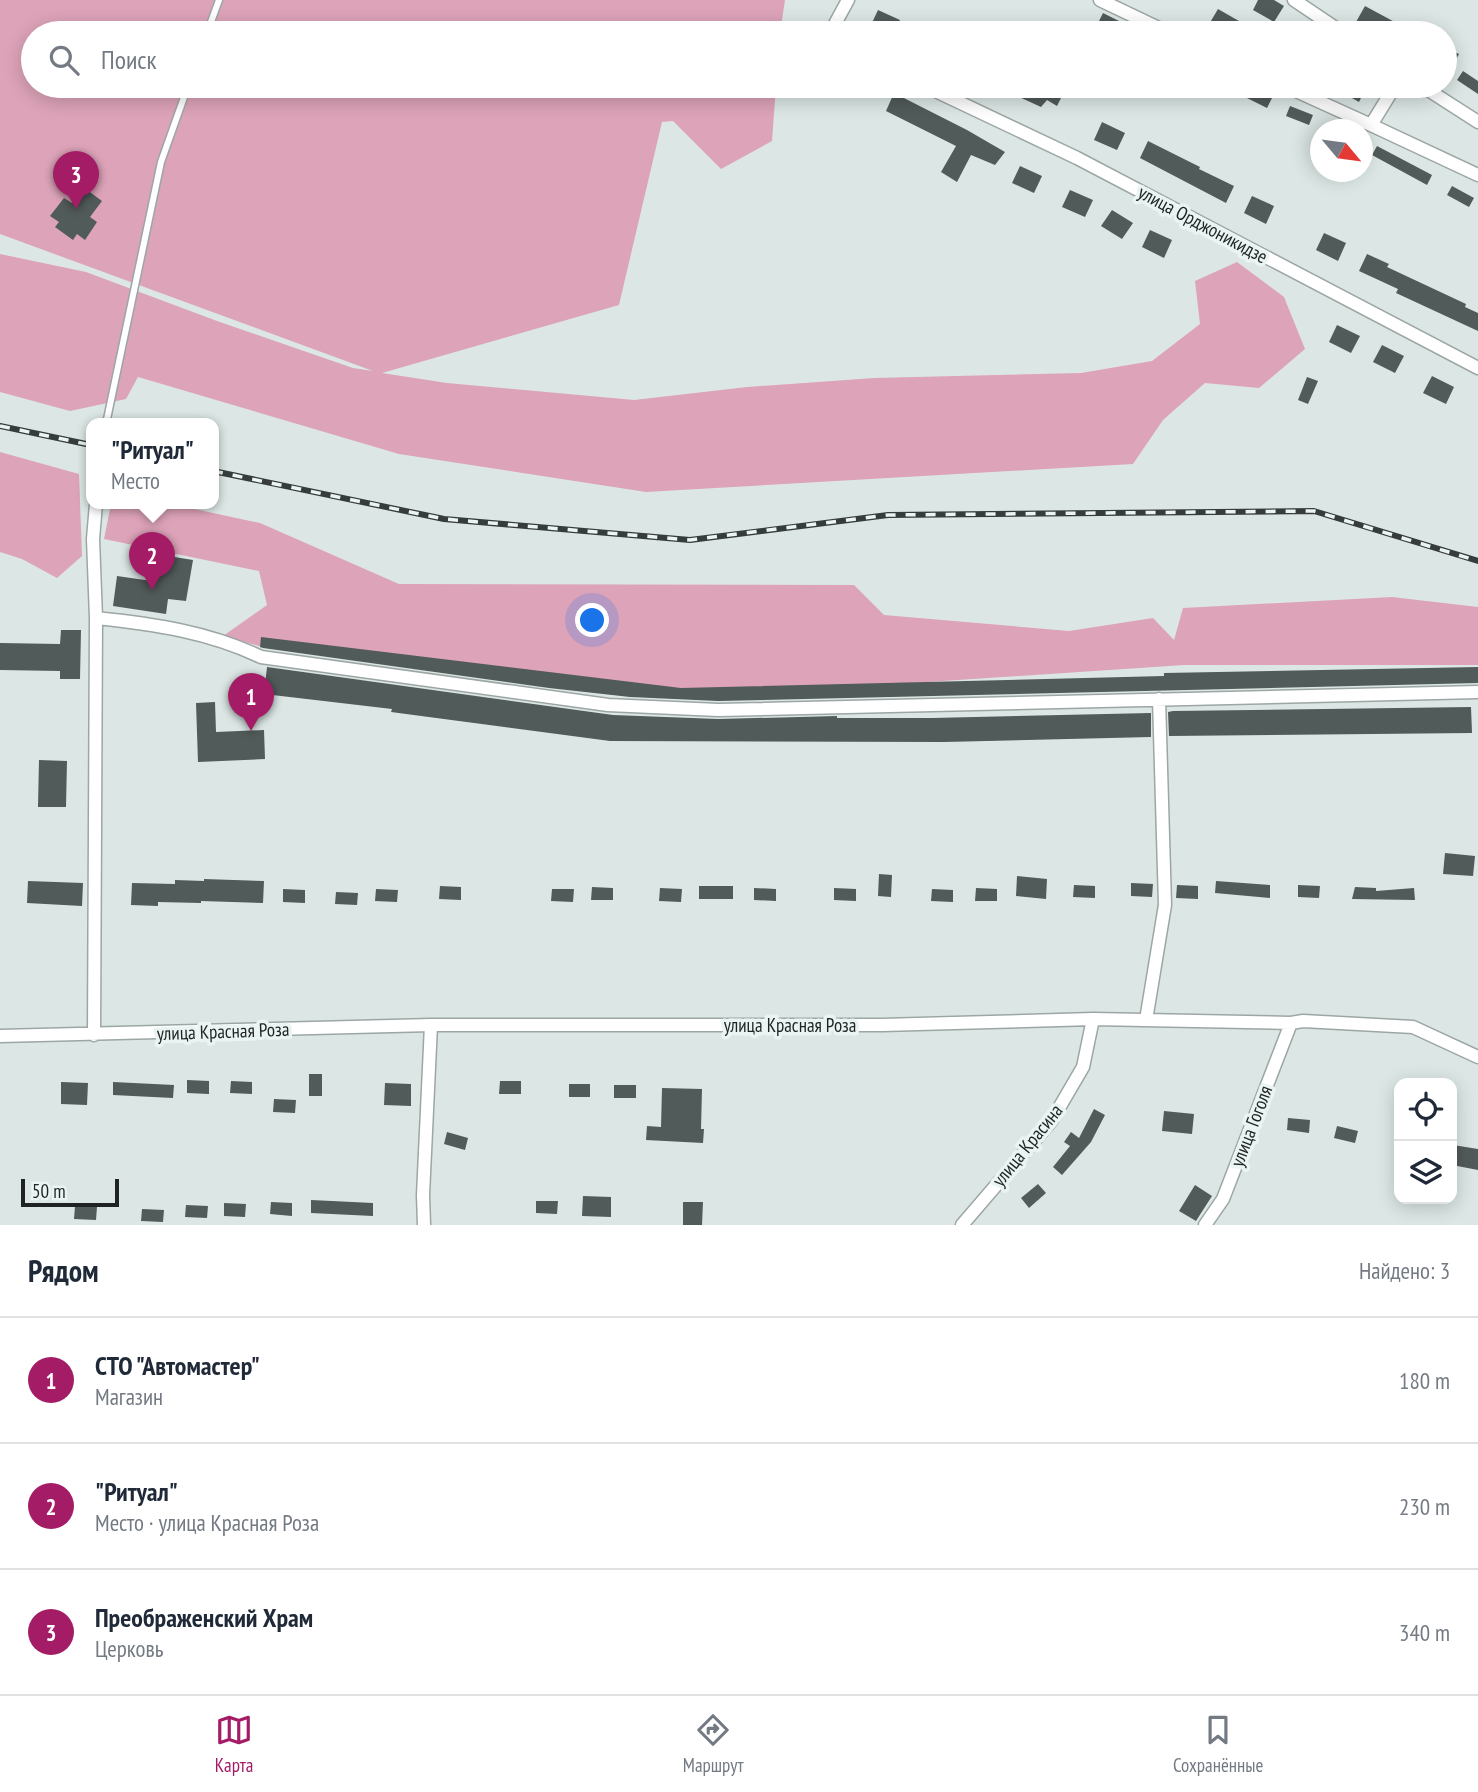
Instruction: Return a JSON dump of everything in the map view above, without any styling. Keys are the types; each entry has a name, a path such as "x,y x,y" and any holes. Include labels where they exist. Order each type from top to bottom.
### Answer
{"street":[{"path":"837,21 848,0"},
{"path":"1100,0 1144,21"},
{"path":"1294,0 1325,21"},
{"name":"улица Орджоникидзе","path":"950,98 1077,158 1478,368"},
{"path":"1311,98 1358,119"},
{"path":"1373,122 1388,98"},
{"path":"1441,98 1478,122"},
{"path":"1373,126 1478,175"},
{"path":"94,1035 96,618 93,538 96,509"},
{"path":"96,618 172,627 232,643 261,657 608,705 718,710 1478,692"},
{"path":"1146,1020 1165,905 1159,699"},
{"name":"улица Красная Роза","path":"0,1036 431,1025 882,1025 1093,1019 1291,1023 1303,1021 1413,1027 1478,1057"},
{"name":"улица Красина","path":"962,1225 1052,1121 1083,1067 1093,1019"},
{"name":"улица Гоголя","path":"1205,1225 1223,1199 1291,1023"},
{"path":"425,1225 423,1195 431,1025"}],"lane":[{"path":"211,21 219,0"},
{"path":"107,418 160,162 184,98"}],"shaded area":[{"path":"0,0 785,0 782,21 21,21 21,98 775,98 772,141 721,169 673,121 662,122 619,305 382,373 447,383 634,400 747,387 874,378 1081,373 1152,361 1200,324 1195,281 1237,262 1284,297 1305,349 1259,388 1205,383 1163,420 1133,464 646,492 399,454 138,377 126,399 70,411 0,392 0,254 86,272 353,368 373,371 0,234"},
{"path":"0,452 79,474 82,556 57,578 22,559 0,552"},
{"path":"110,509 194,509 260,523 399,584 854,585 884,615 1069,631 1153,618 1174,640 1183,608 1392,597 1478,607 1478,665 1184,665 687,698 259,646 223,636 267,605 259,571 104,539"}],"building":[{"path":"1258,0 1274,0 1284,6 1275,21 1253,10"},
{"path":"1365,6 1393,21 1357,21"},
{"path":"1218,9 1239,21 1211,21"},
{"path":"878,10 900,20 900,21 873,21"},
{"path":"1103,13 1119,21 1099,21"},
{"path":"1463,71 1478,81 1478,94 1457,80"},
{"path":"892,98 904,98 1005,152 995,165 971,155 957,182 941,172 956,146 886,111"},
{"path":"1021,98 1061,98 1057,106 1047,100 1041,107"},
{"path":"1247,98 1272,98 1267,108"},
{"path":"1290,106 1313,115 1309,125 1286,116"},
{"path":"1102,122 1125,133 1117,150 1094,140"},
{"path":"1148,141 1234,186 1226,203 1140,158"},
{"path":"1377,146 1432,175 1427,185 1373,153"},
{"path":"1020,166 1042,176 1034,193 1012,183"},
{"path":"1452,186 1474,198 1469,207 1447,195"},
{"path":"83,187 102,201 90,217 97,222 85,240 77,234 73,240 55,227 59,222 50,216 64,198 72,203"},
{"path":"1070,190 1093,200 1085,217 1062,207"},
{"path":"1252,196 1274,206 1266,224 1244,213"},
{"path":"1112,210 1133,223 1122,239 1101,226"},
{"path":"1150,230 1172,240 1164,258 1142,247"},
{"path":"1324,233 1346,243 1338,261 1316,250"},
{"path":"1367,254 1389,264 1387,267 1466,304 1465,307 1478,313 1478,331 1396,293 1398,289 1359,271"},
{"path":"1337,325 1360,336 1351,353 1329,342"},
{"path":"1382,345 1404,356 1395,373 1373,362"},
{"path":"1432,376 1454,387 1446,404 1423,393"},
{"path":"1307,377 1318,381 1308,404 1298,400"},
{"path":"156,554 193,560 186,601 168,599 166,614 113,606 117,576 152,581"},
{"path":"61,630 81,630 80,679 60,679 60,671 0,670 0,643 60,644"},
{"path":"261,637 681,688 1164,676 1164,673 1478,667 1478,683 718,701 630,697 549,688 263,648 260,647"},
{"path":"267,667 613,715 718,719 1151,713 1151,737 944,742 610,741 391,712 392,709 264,694"},
{"path":"215,702 216,732 264,730 265,759 198,762 196,703"},
{"path":"1471,707 1472,733 1169,736 1168,712 1173,711"},
{"path":"39,760 67,761 66,807 38,807"},
{"path":"1445,853 1475,856 1473,876 1443,874"},
{"path":"879,874 892,875 891,897 878,896"},
{"path":"1017,876 1047,879 1046,899 1016,896"},
{"path":"175,880 264,881 263,903 201,901 158,902 158,906 131,905 132,883 175,884"},
{"path":"28,881 83,883 82,906 27,903"},
{"path":"1216,881 1270,885 1270,898 1215,893"},
{"path":"1131,883 1153,884 1152,897 1131,896"},
{"path":"1074,885 1095,886 1095,898 1073,897"},
{"path":"1177,885 1198,886 1198,899 1176,898"},
{"path":"1298,885 1320,886 1319,898 1298,897"},
{"path":"440,886 461,887 461,900 439,899"},
{"path":"699,886 733,886 733,899 699,899"},
{"path":"592,887 613,888 613,900 591,900"},
{"path":"1355,887 1376,888 1376,891 1414,888 1415,900 1352,899"},
{"path":"660,888 682,889 681,902 659,901"},
{"path":"754,888 776,889 776,901 754,900"},
{"path":"834,888 856,889 856,901 834,900"},
{"path":"976,888 997,889 997,901 975,901"},
{"path":"283,889 305,890 305,903 283,902"},
{"path":"376,889 398,890 397,902 375,901"},
{"path":"552,889 574,889 573,902 551,901"},
{"path":"932,889 953,890 953,902 931,901"},
{"path":"336,892 358,893 357,905 335,904"},
{"path":"309,1074 322,1074 322,1096 309,1096"},
{"path":"187,1080 209,1081 209,1094 187,1093"},
{"path":"231,1081 252,1082 252,1094 230,1093"},
{"path":"500,1081 521,1081 521,1094 499,1094"},
{"path":"61,1082 88,1083 87,1105 61,1104"},
{"path":"113,1082 174,1085 173,1098 113,1095"},
{"path":"385,1083 411,1084 411,1106 384,1105"},
{"path":"569,1084 590,1084 590,1097 569,1097"},
{"path":"614,1085 636,1085 636,1098 614,1098"},
{"path":"662,1088 702,1089 703,1143 646,1140 647,1126 661,1127"},
{"path":"274,1099 296,1100 295,1113 273,1112"},
{"path":"1094,1109 1105,1115 1091,1142 1062,1175 1053,1167 1070,1146 1064,1142 1071,1132 1079,1138"},
{"path":"1164,1111 1194,1114 1192,1134 1162,1131"},
{"path":"1288,1118 1310,1120 1309,1133 1287,1130"},
{"path":"1337,1126 1358,1131 1355,1143 1334,1138"},
{"path":"447,1132 468,1138 465,1150 444,1144"},
{"path":"1457,1146 1478,1149 1478,1170 1457,1166"},
{"path":"1038,1184 1046,1193 1029,1208 1021,1198"},
{"path":"1195,1185 1212,1196 1196,1221 1179,1211"},
{"path":"583,1196 611,1197 611,1217 582,1216"},
{"path":"311,1200 373,1203 373,1216 311,1213"},
{"path":"536,1201 558,1201 557,1214 536,1213"},
{"path":"271,1202 292,1203 292,1216 270,1214"},
{"path":"683,1202 703,1202 702,1225 683,1225"},
{"path":"224,1203 246,1204 245,1217 224,1216"},
{"path":"186,1205 208,1206 207,1218 185,1217"},
{"path":"75,1206 97,1207 96,1220 74,1219"},
{"path":"142,1209 164,1210 163,1222 141,1221"}],"railway":[{"path":"0,426 86,444"},
{"path":"219,472 444,519 690,540 888,515 1314,511 1478,561"}],"place":[{"name":"Преображенский Храм","path":"76,209"},
{"name":"\"Ритуал\"","path":"152,590"},
{"name":"СТО \"Автомастер\"","path":"251,731"}]}
